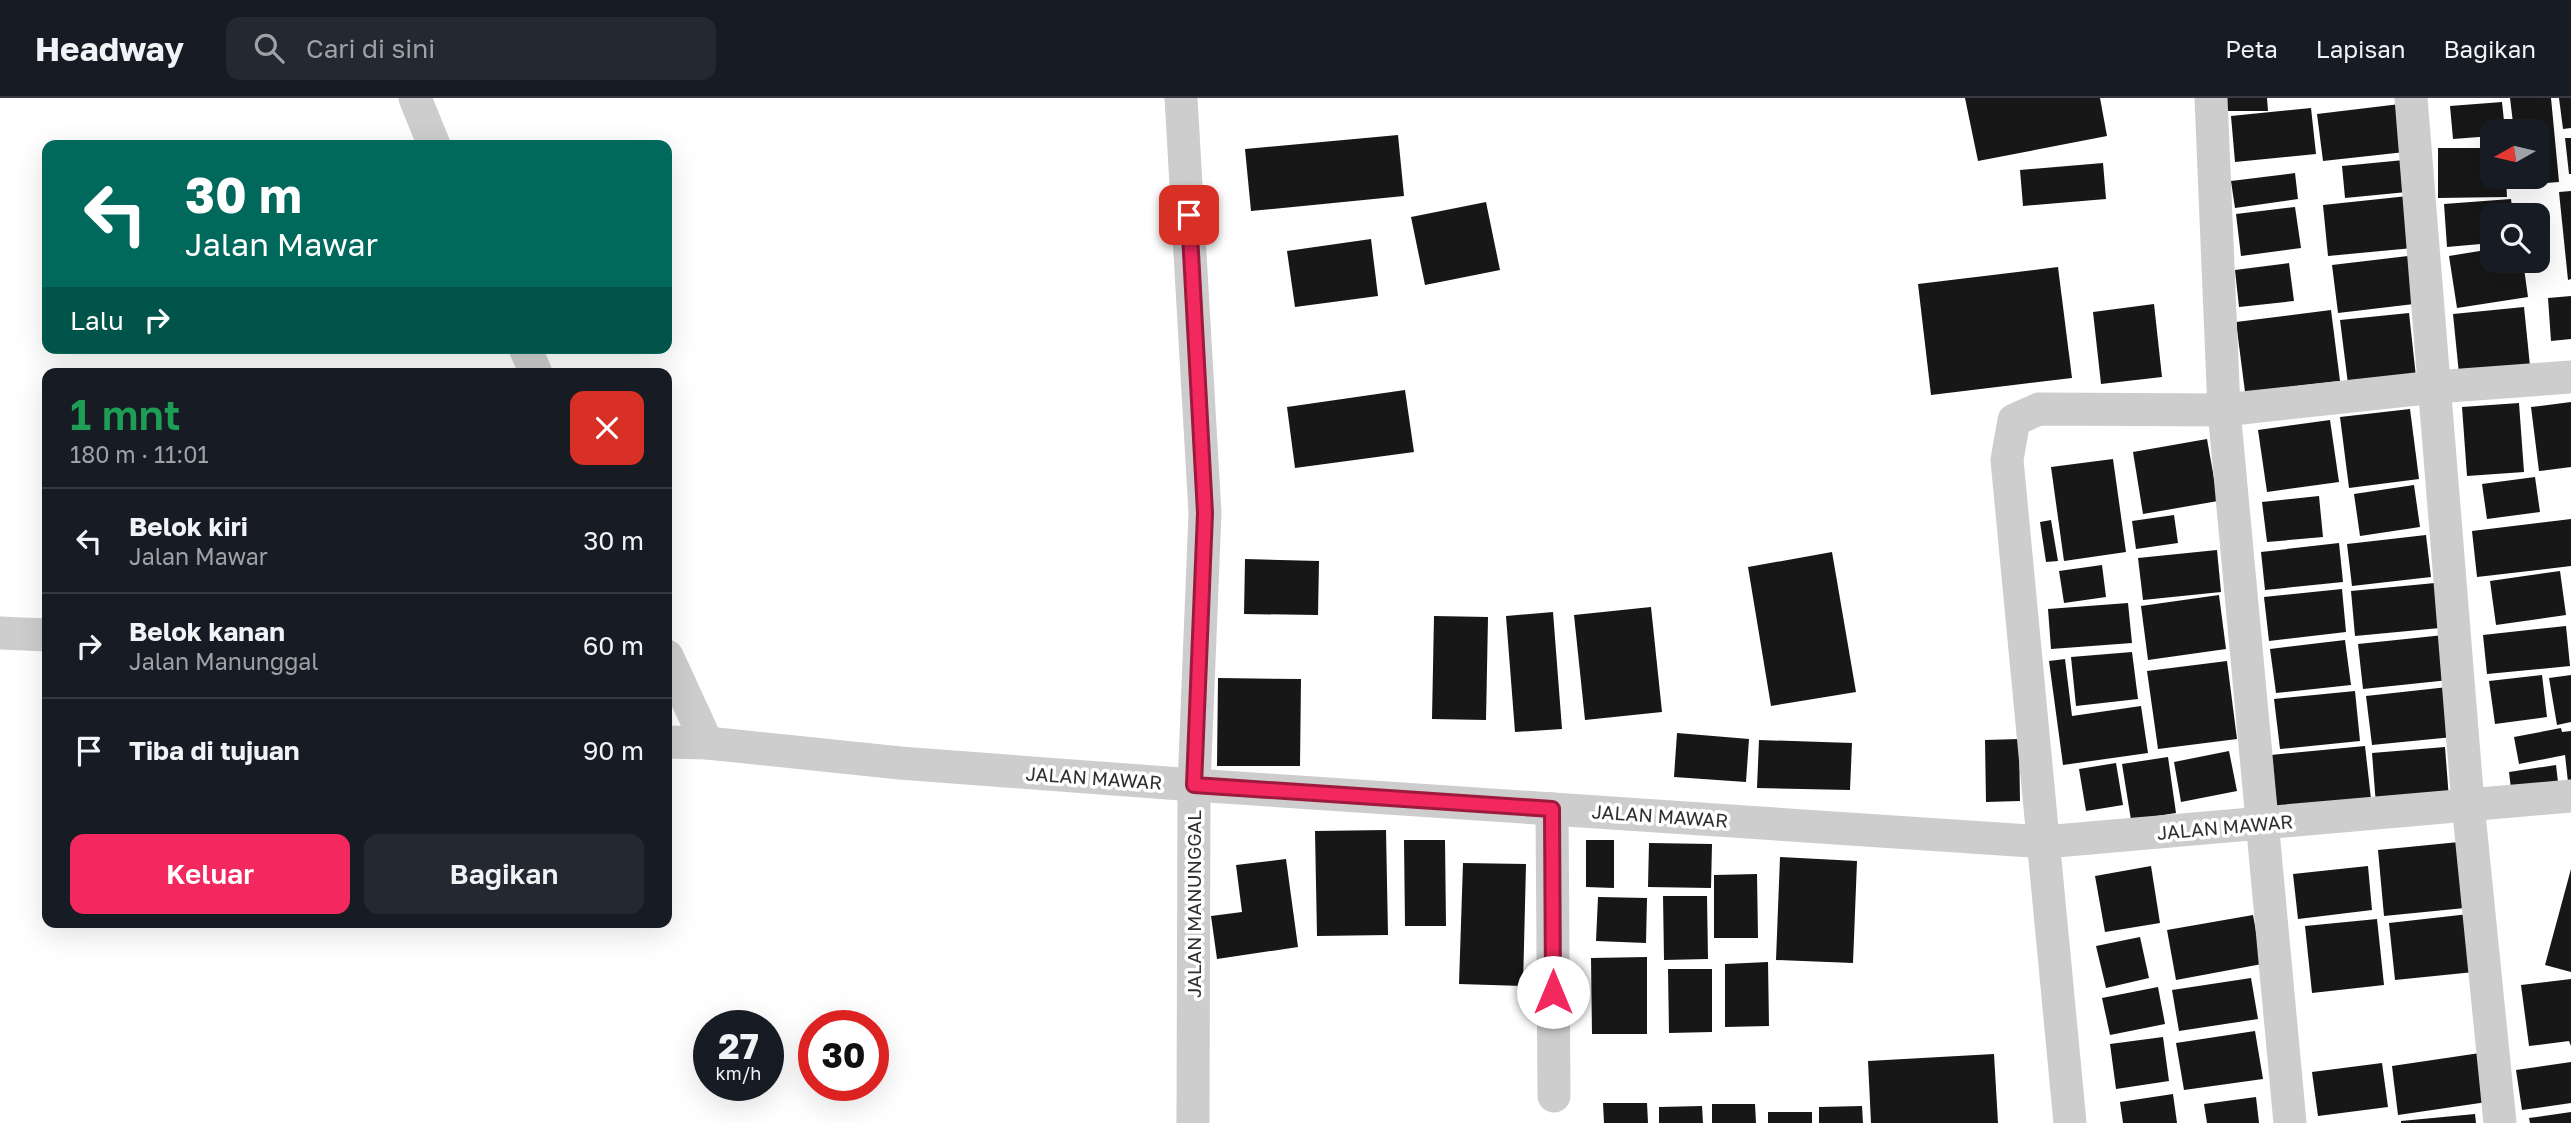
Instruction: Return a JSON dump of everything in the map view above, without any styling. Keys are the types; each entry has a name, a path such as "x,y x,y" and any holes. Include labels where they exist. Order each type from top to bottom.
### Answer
{"street":[{"path":"415,98 432,140"},
{"name":"JALAN MANUNGGAL","path":"1181,98 1205,513 1194,785 1193,1123"},
{"path":"2211,98 2224,410 2290,1123"},
{"path":"2410,98 2468,804 2500,1123"},
{"path":"2070,1123 2007,460 2014,420 2039,409 2224,410 2435,387 2571,377"},
{"path":"0,633 42,635"},
{"path":"672,667 707,743"},
{"name":"JALAN MAWAR","path":"672,742 707,743 900,763 1194,785 2044,842 2571,796"},
{"path":"1552,809 1554,1096"}],"building":[{"path":"1965,98 2100,98 2107,136 1978,161"},
{"path":"2221,98 2267,98 2268,111 2221,111"},
{"path":"2510,98 2551,98 2559,182 2550,183 2550,119 2513,119"},
{"path":"2559,98 2571,98 2571,128 2563,129"},
{"path":"2502,102 2504,119 2480,119 2480,137 2453,139 2450,106"},
{"path":"2400,104 2405,152 2323,161 2317,114"},
{"path":"2311,108 2316,154 2235,162 2231,116"},
{"path":"1398,135 1404,196 1251,211 1245,149"},
{"path":"2565,138 2571,138 2571,174 2569,174"},
{"path":"2438,148 2480,148 2480,189 2507,189 2507,197 2438,198"},
{"path":"2404,160 2407,192 2345,198 2342,166"},
{"path":"2103,163 2106,199 2023,206 2020,170"},
{"path":"2295,173 2298,199 2235,208 2231,181"},
{"path":"2571,191 2571,279 2568,280 2559,192"},
{"path":"2408,196 2413,248 2328,256 2323,205"},
{"path":"2511,199 2512,203 2480,203 2480,244 2447,247 2444,204"},
{"path":"1486,202 1500,270 1425,285 1411,217"},
{"path":"2295,207 2301,248 2241,256 2236,214"},
{"path":"1371,239 1378,296 1295,307 1287,251"},
{"path":"2480,251 2480,273 2525,273 2528,297 2457,308 2449,256"},
{"path":"2408,256 2414,304 2338,313 2332,265"},
{"path":"2289,263 2294,301 2239,307 2235,270"},
{"path":"2058,267 2072,378 1931,395 1918,284"},
{"path":"2571,296 2571,339 2551,341 2548,298"},
{"path":"2154,304 2162,377 2101,384 2093,312"},
{"path":"2524,307 2530,366 2459,374 2453,314"},
{"path":"2331,310 2340,381 2245,392 2236,322"},
{"path":"2409,313 2416,377 2348,384 2340,320"},
{"path":"1405,390 1414,452 1295,468 1287,407"},
{"path":"2571,402 2571,467 2539,471 2531,407"},
{"path":"2519,403 2524,472 2467,476 2462,407"},
{"path":"2410,409 2419,479 2349,488 2340,417"},
{"path":"2330,420 2339,482 2267,492 2258,430"},
{"path":"2207,439 2218,501 2143,514 2133,452"},
{"path":"2113,459 2126,552 2064,561 2051,467"},
{"path":"2535,477 2540,512 2487,519 2482,484"},
{"path":"2414,485 2420,527 2360,536 2354,494"},
{"path":"2319,496 2323,537 2267,542 2262,502"},
{"path":"2174,515 2178,543 2136,549 2132,521"},
{"path":"2571,519 2571,566 2477,577 2472,531"},
{"path":"2051,520 2058,561 2046,562 2040,522"},
{"path":"2426,535 2431,577 2352,586 2347,544"},
{"path":"2339,543 2343,582 2265,590 2261,552"},
{"path":"2217,550 2221,592 2143,600 2138,558"},
{"path":"1832,552 1856,692 1771,706 1748,567"},
{"path":"1245,559 1319,561 1318,615 1244,614"},
{"path":"2102,565 2106,597 2064,603 2059,571"},
{"path":"2560,571 2566,615 2496,625 2490,581"},
{"path":"2435,583 2440,628 2355,636 2351,591"},
{"path":"2342,589 2346,632 2269,641 2264,597"},
{"path":"2219,595 2226,649 2148,660 2141,606"},
{"path":"2128,603 2132,643 2051,649 2048,609"},
{"path":"1651,607 1662,712 1585,720 1574,615"},
{"path":"1553,612 1562,729 1515,732 1506,616"},
{"path":"1434,616 1488,617 1486,720 1432,719"},
{"path":"2566,626 2570,666 2487,674 2483,635"},
{"path":"2444,635 2449,680 2363,689 2358,644"},
{"path":"2345,640 2351,685 2276,693 2270,649"},
{"path":"2132,652 2138,699 2076,706 2071,657"},
{"path":"2065,659 2072,716 2141,706 2148,753 2063,765 2049,661"},
{"path":"2227,661 2237,739 2158,749 2147,671"},
{"path":"2542,675 2547,717 2495,724 2489,681"},
{"path":"2571,675 2571,722 2557,725 2549,678"},
{"path":"1218,678 1301,679 1300,766 1217,766"},
{"path":"2448,687 2453,737 2372,745 2366,696"},
{"path":"2355,691 2360,741 2280,749 2274,699"},
{"path":"2561,728 2562,732 2571,731 2571,781 2568,782 2565,755 2519,764 2514,737"},
{"path":"1677,733 1749,739 1746,782 1674,777"},
{"path":"2019,739 2020,801 1986,802 1985,740"},
{"path":"1759,740 1852,743 1850,790 1757,788"},
{"path":"2365,746 2371,799 2277,808 2271,755"},
{"path":"2445,747 2449,799 2376,805 2372,753"},
{"path":"2229,751 2237,791 2181,802 2174,762"},
{"path":"2168,757 2176,813 2131,820 2122,764"},
{"path":"2116,763 2123,805 2086,811 2079,769"},
{"path":"2556,765 2558,782 2511,789 2509,772"},
{"path":"1386,830 1388,935 1317,936 1315,831"},
{"path":"1404,840 1445,840 1446,926 1405,926"},
{"path":"1586,840 1614,840 1614,888 1586,887"},
{"path":"2459,842 2465,908 2384,916 2378,850"},
{"path":"1649,843 1712,844 1711,888 1648,887"},
{"path":"1780,857 1857,861 1853,963 1776,960"},
{"path":"1286,859 1298,947 1217,959 1211,916 1242,912 1236,865"},
{"path":"1463,863 1526,864 1523,986 1459,984"},
{"path":"2151,866 2160,923 2105,932 2095,876"},
{"path":"2368,866 2372,910 2298,919 2293,874"},
{"path":"2571,869 2571,972 2545,965"},
{"path":"1757,874 1758,938 1714,938 1714,875"},
{"path":"1663,896 1707,896 1708,959 1664,960"},
{"path":"1598,897 1647,898 1646,943 1596,941"},
{"path":"2469,914 2474,972 2395,980 2389,923"},
{"path":"2253,915 2262,964 2176,980 2167,930"},
{"path":"2377,919 2384,985 2312,993 2305,926"},
{"path":"2140,937 2149,978 2106,988 2096,946"},
{"path":"1647,957 1647,1034 1592,1034 1591,958"},
{"path":"1768,962 1769,1026 1725,1027 1725,964"},
{"path":"1668,969 1712,969 1712,1032 1669,1033"},
{"path":"2251,978 2258,1019 2179,1031 2172,990"},
{"path":"2571,979 2571,1046 2569,1041 2529,1046 2521,985"},
{"path":"2158,987 2165,1024 2110,1035 2102,998"},
{"path":"2255,1031 2263,1079 2184,1090 2176,1043"},
{"path":"2163,1037 2169,1081 2116,1089 2110,1044"},
{"path":"2480,1053 2487,1102 2398,1115 2392,1066"},
{"path":"1994,1054 1998,1123 1871,1123 1868,1061"},
{"path":"2571,1062 2571,1103 2522,1110 2516,1070"},
{"path":"2382,1063 2388,1107 2318,1116 2312,1072"},
{"path":"2173,1094 2177,1123 2123,1123 2120,1102"},
{"path":"2256,1097 2259,1123 2207,1123 2204,1104"},
{"path":"1603,1103 1647,1103 1648,1123 1604,1123"},
{"path":"1712,1104 1755,1104 1756,1123 1712,1123"},
{"path":"1702,1106 1703,1123 1659,1123 1659,1107"},
{"path":"1862,1106 1863,1123 1819,1123 1819,1107"},
{"path":"1768,1112 1812,1112 1812,1123 1768,1123"},
{"path":"2571,1112 2571,1123 2530,1123 2529,1118"},
{"path":"2475,1114 2476,1123 2401,1123 2401,1121"}],"route":[{"path":"1189,215 1205,513 1194,785 1552,809 1553,992"}]}
